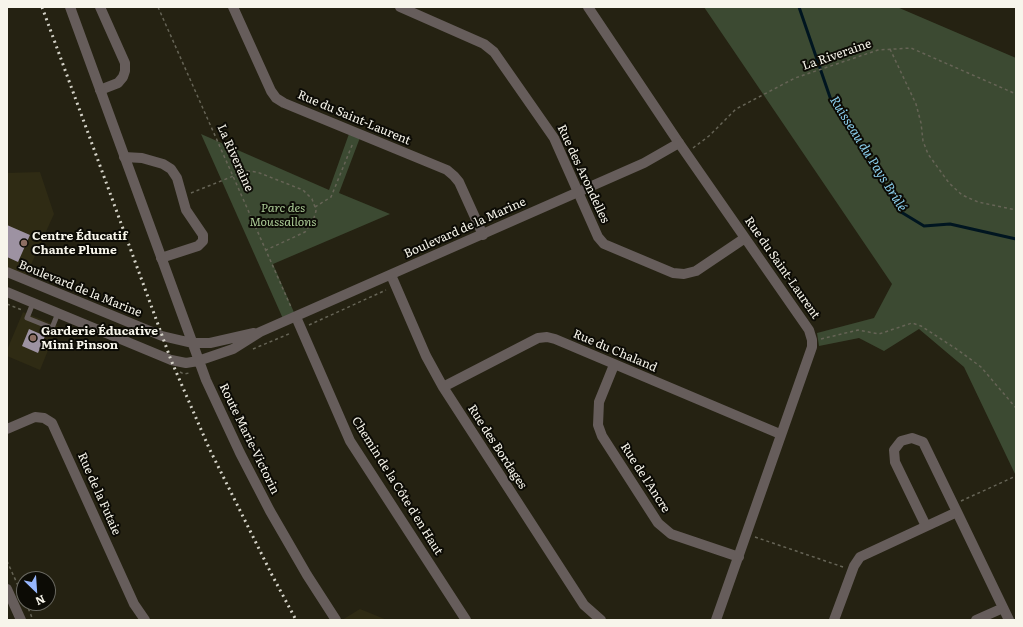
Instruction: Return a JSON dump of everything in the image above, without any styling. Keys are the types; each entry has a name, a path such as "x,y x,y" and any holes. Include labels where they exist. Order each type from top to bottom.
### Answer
{"street":[{"name":"Route Marie-Victorin","path":"70,7 198,361 232,436 270,511 291,549 336,620"},
{"path":"100,7 125,63 123,77 118,83 100,90"},
{"name":"Rue du Saint-Laurent","path":"233,7 271,91 276,98 356,133 447,170 454,176 483,235"},
{"name":"Rue des Arondelles","path":"400,7 484,44 494,52 554,138 598,237 604,244 673,273 684,274 696,270 745,238"},
{"name":"Rue du Saint-Laurent","path":"588,7 809,330 812,340"},
{"name":"Boulevard de la Marine","path":"7,292 171,360 186,363 198,361 233,349 260,332 644,163 679,142"},
{"path":"124,157 142,158 163,164 171,169 176,178 186,210 203,235 203,241 198,246 161,258"},
{"name":"Boulevard de la Marine","path":"7,272 162,336 192,343 210,343 260,332"},
{"name":"Rue des Bordages","path":"391,275 426,356 443,386 584,604 601,620"},
{"path":"33,303 41,286"},
{"name":"Chemin de la Côte d'en Haut","path":"296,317 350,441 466,620"},
{"name":"Rue du Chaland","path":"443,386 538,338 555,339 780,434"},
{"path":"716,620 747,534 780,434 812,347 812,340"},
{"name":"Rue de l'Ancre","path":"614,365 599,402 598,426 602,436 658,523 671,534 739,557"},
{"name":"Rue de la Futaie","path":"7,429 35,417 44,418 52,423 134,604 145,620"},
{"path":"926,526 895,462 894,450 901,442 912,438 923,442 956,508 1008,620"},
{"path":"834,620 856,560 865,553 926,526 956,508"},
{"path":"7,590 21,620"},
{"path":"976,620 1003,608"}],"lane":[{"path":"33,303 27,318 52,328 58,314"}],"path":[{"name":"La Riveraine","path":"158,7 296,317"},
{"name":"La Riveraine","path":"679,142 693,148 714,132 729,115 736,110 795,78 878,50 911,48 1016,94"},
{"path":"890,49 916,104 921,123 923,141 928,154 949,183 962,194 978,202 1016,210"},
{"path":"315,207 332,197 356,133"},
{"path":"182,197 246,171 257,172 303,190 312,199 316,210 313,221 305,232 266,250"},
{"path":"301,329 395,286"},
{"path":"812,340 824,339 858,330 879,334 912,323 921,326 981,367 1016,408"},
{"path":"956,508 1016,476"},
{"path":"747,534 852,570"},
{"path":"7,561 16,581"}],"shaded area":[{"name":"Centre Éducatif Chante Plume","path":"40,172 54,214 24,280 7,272 7,173"},
{"name":"Garderie Éducative Mimi Pinson","path":"23,312 58,326 40,370 7,356 7,350"},
{"path":"360,609 387,620 342,620"}],"green space":[{"path":"704,7 897,7 1016,58 1016,476 964,367 919,329 884,351 859,338 819,346 817,333 874,318 892,284"},
{"name":"Parc des Moussallons","path":"350,131 361,135 339,193 390,214 273,264 296,317 284,321 201,134 329,190"}],"building":[{"path":"7,225 30,235 18,262 7,257"},
{"path":"29,329 45,336 38,353 22,346"}],"waterway":[{"name":"Ruisseau du Pays Brûlé","path":"799,7 832,103 901,212 924,226 950,224 1016,239"}],"railway":[{"path":"42,7 171,360 209,448 296,620"}],"place":[{"name":"Centre Éducatif Chante Plume","path":"24,243"},
{"name":"Garderie Éducative Mimi Pinson","path":"33,338"}]}
